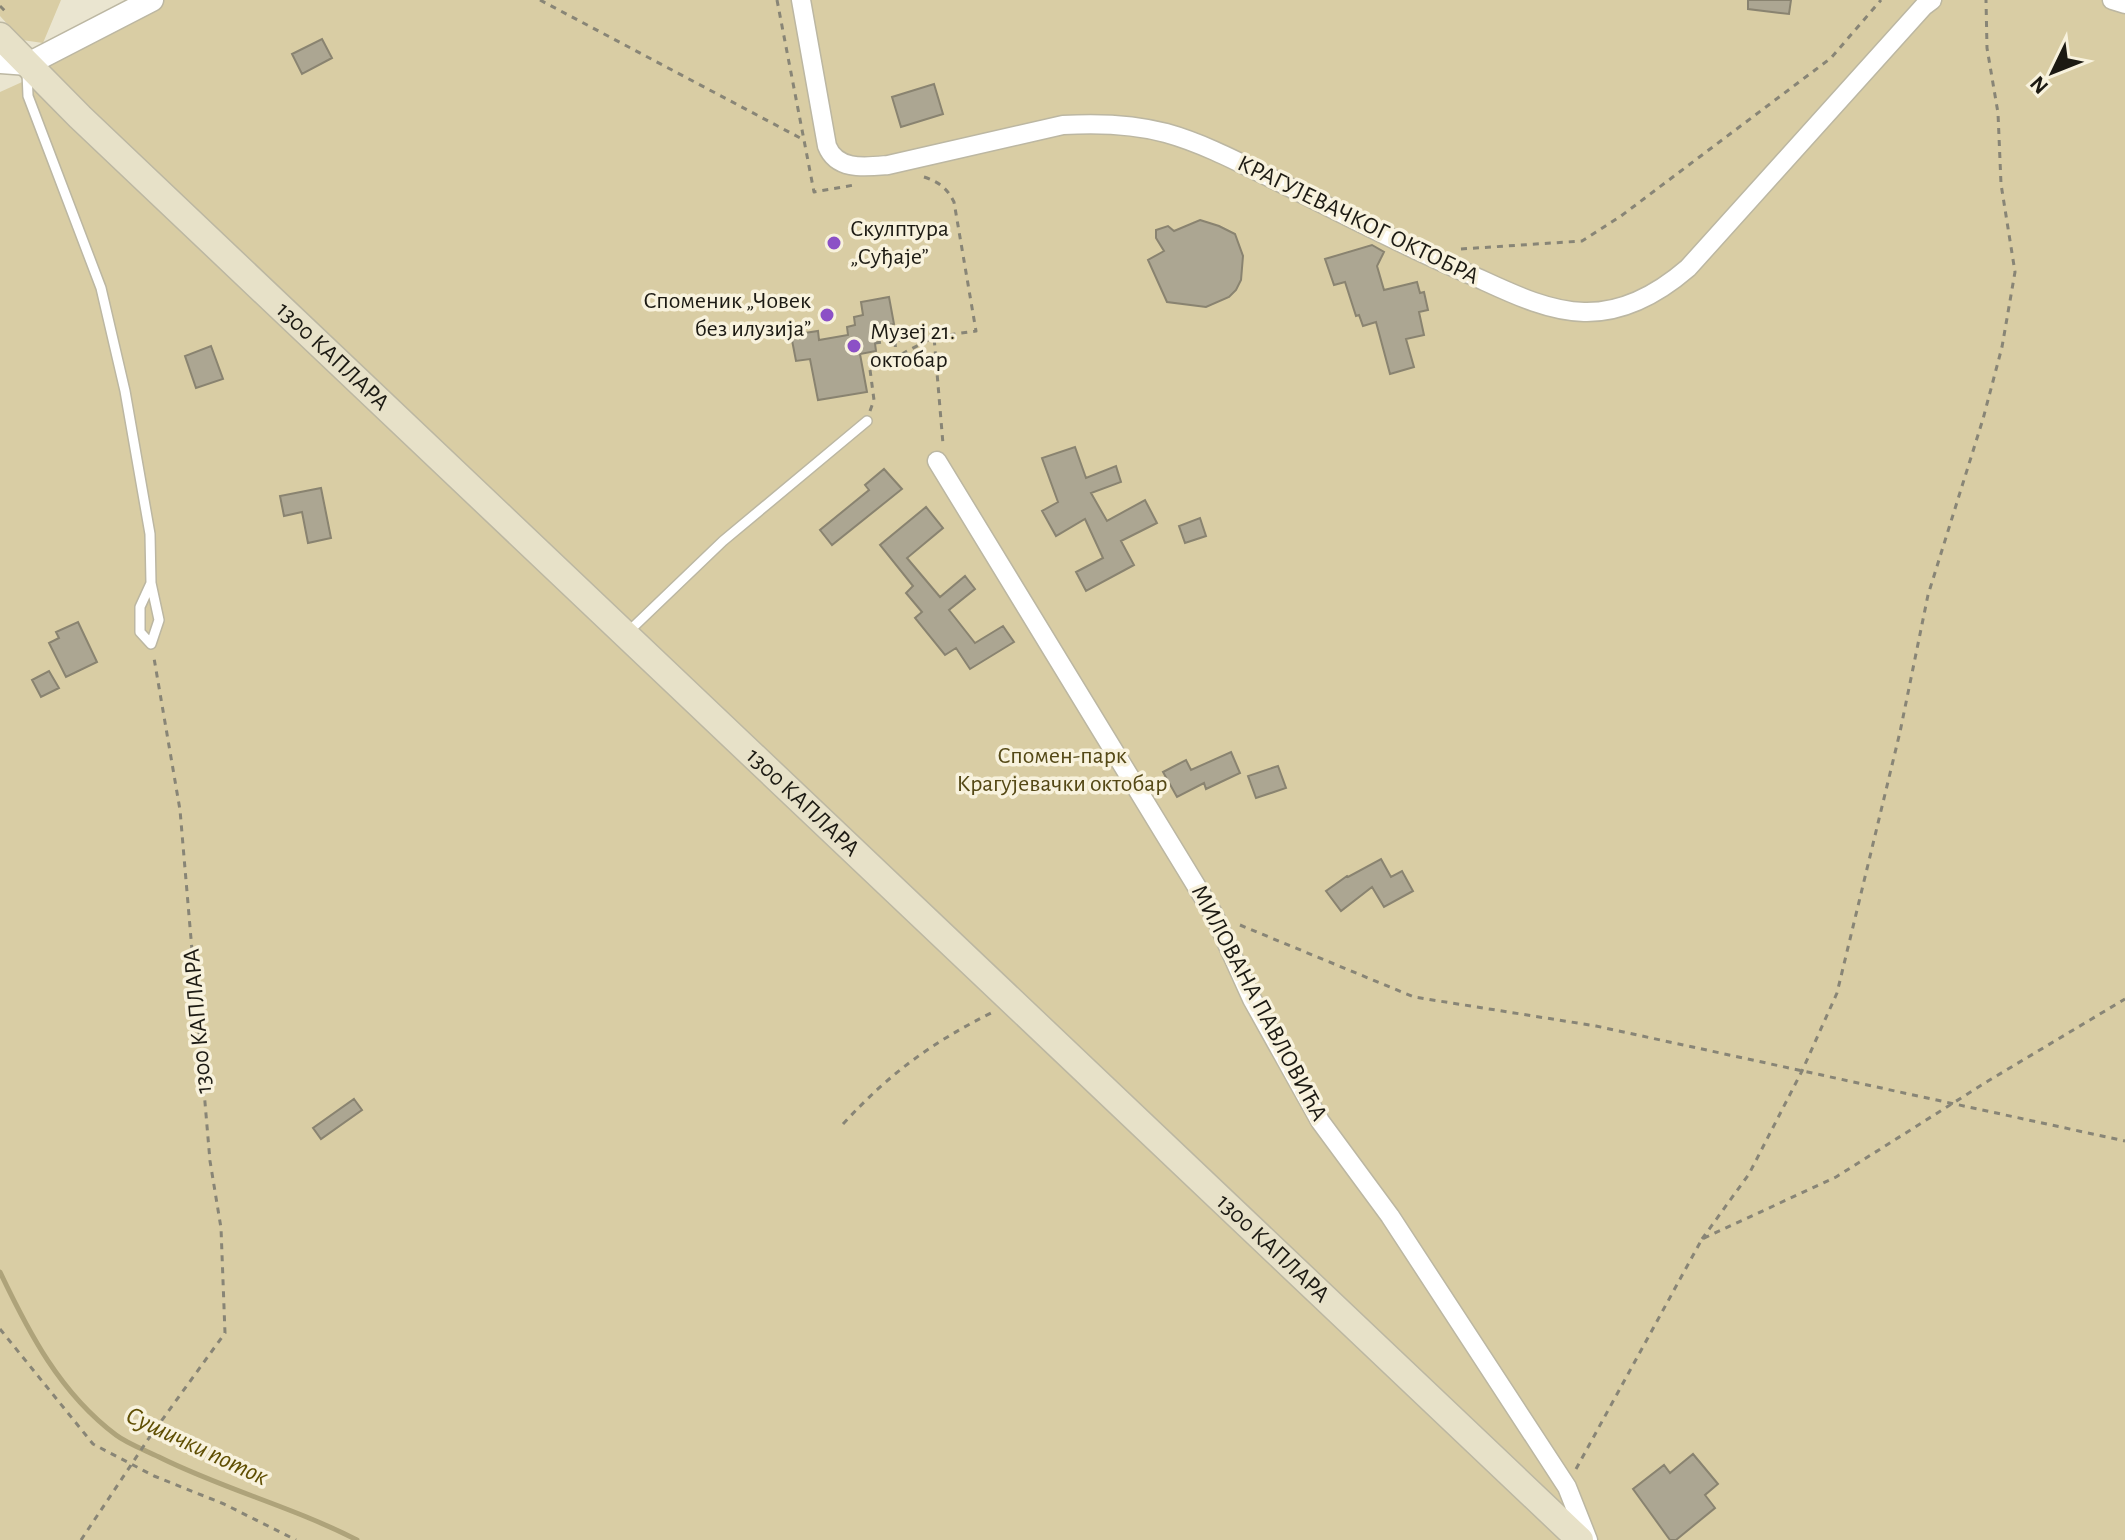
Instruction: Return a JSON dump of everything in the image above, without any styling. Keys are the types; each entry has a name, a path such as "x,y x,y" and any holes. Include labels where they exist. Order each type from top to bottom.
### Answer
{"main road":[{"name":"1300 КАПЛАРА","path":"0,36 1580,1540"}],"street":[{"path":"0,62 28,64 152,0"},
{"name":"КРАГУЈЕВАЧКОГ ОКТОБРА","path":"801,0 827,146 841,163 859,167 888,165 1063,125 1120,126 1168,133 1241,163 1426,255 1513,293 1563,309 1584,312 1602,310 1653,294 1688,268 1927,2"},
{"path":"2112,0 2125,4"},
{"name":"МИЛОВАНА ПАВЛОВИЋА","path":"941,468 1214,915 1252,999 1320,1121 1390,1216 1567,1487 1588,1540"}],"lane":[{"path":"28,64 28,96 101,288 125,391 150,534 151,583 159,620 151,644 140,632 140,607 151,583"},
{"path":"627,633 723,541 867,421"}],"path":[{"path":"540,0 804,140"},
{"path":"777,0 814,192"},
{"path":"1448,250 1582,241 1621,216 1831,58 1881,0"},
{"path":"1567,1487 1702,1239 1749,1174 1802,1071 1837,993 1900,732 1928,595 1983,419 2002,347 2015,272 2001,184 1998,113 1987,48 1986,0"},
{"path":"875,343 976,331 954,202 937,181 921,175"},
{"path":"867,421 874,400 869,362 896,357 934,337"},
{"path":"934,337 941,468"},
{"path":"895,341 896,357"},
{"name":"1300 КАПЛАРА","path":"81,1540 149,1438 225,1333 221,1228 210,1161 180,810 151,644"},
{"path":"1214,915 1414,997 1596,1026 2125,1141"},
{"path":"1702,1239 1836,1177 2125,999"},
{"path":"843,1124 901,1067 929,1046 1015,1002"},
{"path":"0,1329 93,1444 154,1476 224,1504 296,1540"}],"green space":[{"path":"0,0 61,0 43,43 22,40 0,16"},
{"name":"Спомен-парк Крагујевачки октобар","path":"156,0 2125,0 2125,1540 0,1540 0,92 42,73 26,57"}],"building":[{"path":"1748,0 1791,0 1789,14 1748,9"},
{"path":"322,39 332,58 302,74 292,54"},
{"path":"934,84 943,114 901,127 892,97"},
{"path":"1200,220 1235,234 1243,256 1241,280 1229,297 1206,307 1167,302 1148,260 1164,251 1156,238 1156,230 1168,226 1174,231"},
{"path":"1372,245 1384,252 1377,266 1384,290 1417,282 1420,293 1424,292 1428,310 1419,312 1424,335 1406,339 1414,367 1390,374 1376,322 1363,326 1359,315 1356,316 1345,282 1334,285 1325,259"},
{"name":"Музеј 21. октобар","path":"889,297 894,324 883,326 885,334 874,336 876,351 860,354 867,392 818,400 810,359 796,361 791,335 818,331 819,340 848,335 847,327 855,325 854,317 863,315 861,302"},
{"path":"211,346 223,379 196,388 185,356"},
{"path":"1075,447 1086,478 1116,466 1121,482 1091,493 1107,521 1145,500 1157,523 1121,541 1134,565 1086,591 1076,572 1103,558 1085,519 1056,536 1042,511 1058,502 1042,458"},
{"path":"884,469 902,489 832,545 820,530 869,490 865,485"},
{"path":"321,488 331,538 308,543 302,512 284,516 280,496"},
{"path":"926,507 943,528 907,558 940,597 965,576 975,589 949,610 975,643 1003,626 1014,642 970,669 956,648 945,655 915,618 922,612 906,593 913,586 880,545"},
{"path":"1200,518 1206,536 1185,543 1179,526"},
{"path":"78,622 97,662 66,677 49,643 59,638 56,632"},
{"path":"49,671 59,688 41,697 32,680"},
{"path":"1231,752 1240,773 1206,789 1204,783 1177,797 1163,772 1186,760 1191,770"},
{"path":"1278,766 1286,788 1256,798 1248,776"},
{"path":"1381,859 1391,877 1402,871 1413,891 1384,907 1372,887 1341,911 1326,891 1347,876"},
{"path":"354,1099 362,1110 321,1139 313,1128"},
{"path":"1693,1454 1718,1484 1705,1495 1715,1508 1676,1540 1670,1540 1633,1489 1664,1465 1670,1473"}],"waterway":[{"name":"Сушички поток","path":"0,1272 22,1317 62,1381 116,1435 208,1479 357,1540"}],"place":[{"name":"Скулптура „Суђаје”","path":"834,243"},
{"name":"Споменик „Човек без илузија”","path":"827,315"},
{"name":"Музеј 21. октобар","path":"854,346"}]}
